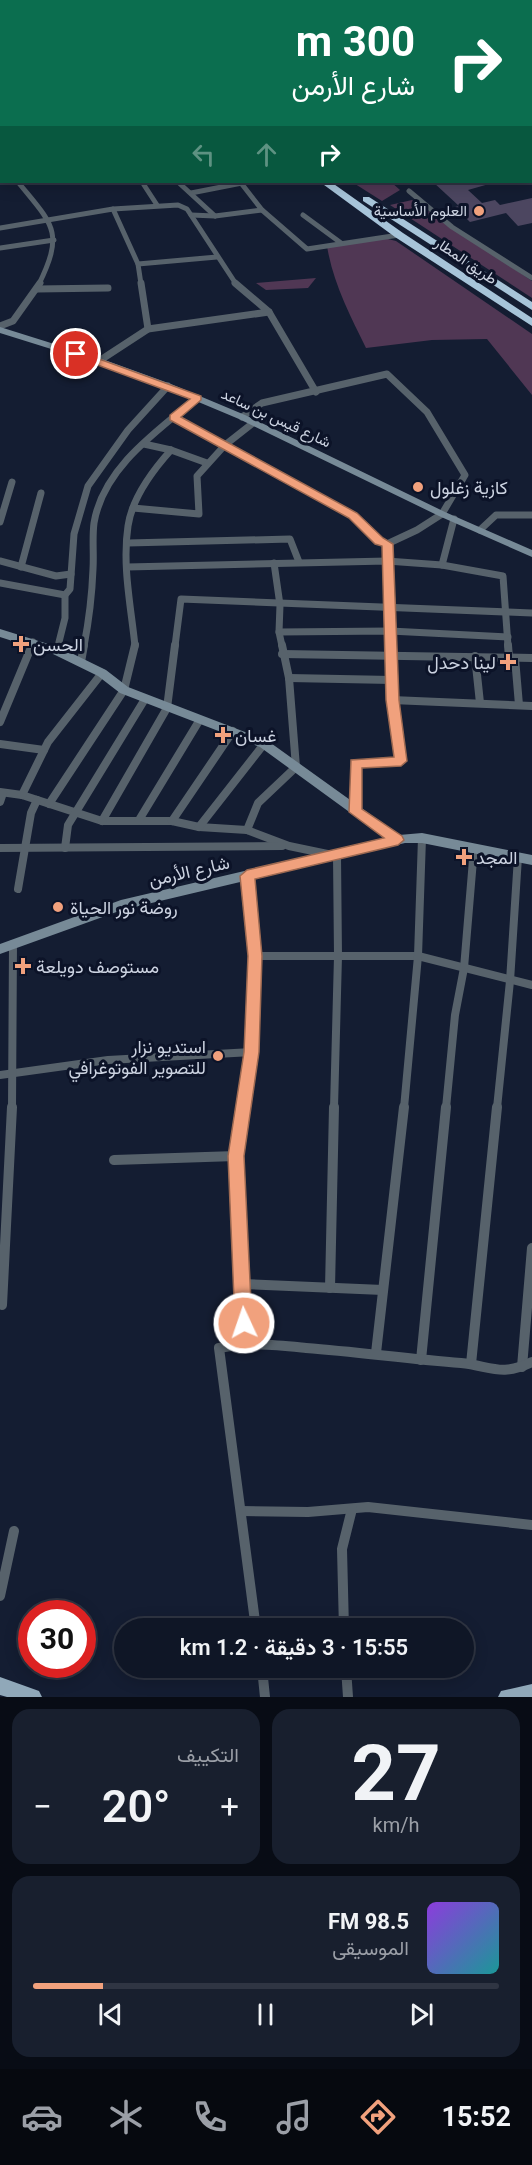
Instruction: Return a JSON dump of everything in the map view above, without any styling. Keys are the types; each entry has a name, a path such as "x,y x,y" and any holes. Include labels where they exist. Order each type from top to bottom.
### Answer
{"highway":[{"path":"323,183 339,186"},
{"name":"طريق المطار","path":"339,186 399,235 532,323"},
{"name":"طريق المطار","path":"339,186 532,307"}],"main road":[{"name":"شارع قيس بن ساعد","path":"0,328 168,386 242,417 442,514 532,554"},
{"path":"0,633 57,651 102,673 124,690 199,721 233,731 264,744 398,840"},
{"name":"شارع الأرمن","path":"0,949 120,905 398,840 423,838 532,860"},
{"path":"0,1686 33,1697"},
{"path":"507,1697 532,1693"}],"street":[{"path":"0,328 13,321 38,289 51,260 54,240 50,221 19,183"},
{"path":"179,183 214,216"},
{"path":"191,193 240,183"},
{"path":"246,183 262,210 307,249 399,235"},
{"path":"144,185 157,205"},
{"path":"409,191 421,203 481,247 532,278"},
{"path":"0,228 113,209 157,205 178,205 187,209 237,286 268,312 316,392"},
{"path":"113,209 138,264 148,329"},
{"path":"191,215 214,216 262,210"},
{"path":"303,215 340,243"},
{"path":"0,248 54,240"},
{"path":"138,264 217,257"},
{"path":"38,289 108,288"},
{"path":"99,361 148,329 268,312"},
{"path":"174,417 353,516 379,541 387,544 417,530 442,514 465,475 427,412 387,374 262,403 242,417"},
{"path":"57,651 65,618 65,595 70,588 74,534 87,486 128,430 168,386"},
{"path":"81,662 89,620 93,570 92,540 96,514 116,474 144,444 197,398"},
{"path":"133,508 199,514 198,476 225,445 253,423"},
{"path":"144,444 171,450 207,463"},
{"path":"49,804 124,690 135,646 127,567 128,526 133,508 157,466 171,450"},
{"path":"0,522 12,482"},
{"path":"21,567 41,493"},
{"path":"480,530 486,520 494,514 532,515"},
{"path":"442,566 454,519"},
{"path":"128,543 290,538 299,562"},
{"path":"356,812 356,764 401,761 392,700 387,544"},
{"path":"0,561 56,576 71,574"},
{"path":"127,567 387,561 442,566 503,576 508,637 519,705"},
{"path":"247,830 258,804 297,767 290,678 282,654 279,632 280,605 274,563"},
{"path":"0,583 65,595"},
{"path":"102,821 167,708 181,599 280,605 532,613"},
{"path":"279,632 390,631 508,637"},
{"path":"0,722 33,642"},
{"path":"282,654 532,658"},
{"path":"475,656 480,703"},
{"path":"22,795 48,742 102,673"},
{"path":"290,678 392,680"},
{"path":"65,848 68,825 145,699"},
{"path":"392,700 532,706"},
{"path":"140,820 199,721"},
{"path":"172,821 233,731"},
{"path":"0,744 44,750"},
{"path":"199,827 264,744"},
{"path":"1,795 22,795 102,821 172,821 199,827 247,830 289,846 337,856 338,956 330,1288"},
{"path":"18,889 30,813 37,800"},
{"path":"376,1353 418,956 423,838"},
{"path":"0,848 289,846"},
{"path":"421,1360 455,1015 464,968 474,848"},
{"path":"471,1364 510,981 518,857"},
{"path":"245,1343 236,1156 252,1052 255,956 247,876"},
{"path":"2,1305 14,1073 13,944"},
{"path":"255,956 418,956 532,985"},
{"path":"0,1075 108,1060 252,1052"},
{"path":"114,1160 236,1156"},
{"path":"255,1618 219,1348 245,1343 376,1353 471,1364 497,1371 527,1364 532,1248"},
{"path":"242,1284 383,1290"},
{"path":"241,1510 308,1512 368,1508 532,1525"},
{"path":"344,1618 342,1549 351,1509"},
{"path":"0,1596 14,1531"},
{"path":"263,1678 266,1697"},
{"path":"347,1678 348,1697"}],"shaded area":[{"path":"354,183 392,183 400,190 382,201"},
{"path":"412,200 532,281 532,298 390,205"},
{"path":"384,238 396,241 532,334 532,395 487,339 432,340 366,348 338,286 327,246"},
{"path":"316,278 308,288 266,290 256,283"}],"building":[{"name":"العلوم الأساسية","path":"434,183 488,183 468,190 482,203 495,200 500,205 532,198 532,223 518,226 506,213 470,222 455,207 459,206"}],"place":[{"name":"العلوم الأساسية","path":"479,211"},
{"name":"كازية زغلول","path":"418,487"},
{"name":"الحسن","path":"21,644"},
{"name":"لينا دحدل","path":"508,662"},
{"name":"غسان","path":"223,735"},
{"name":"المجد","path":"464,857"},
{"name":"روضة نور الحياة","path":"58,907"},
{"name":"مستوصف دويلعة","path":"23,966"},
{"name":"استديو نزار للتصوير الفوتوغرافي","path":"218,1056"}],"route":[{"path":"76,354 197,398 174,417 353,516 379,541 387,544 392,700 401,761 356,764 356,812 398,840 247,876 255,956 252,1052 236,1156 244,1323"}]}
